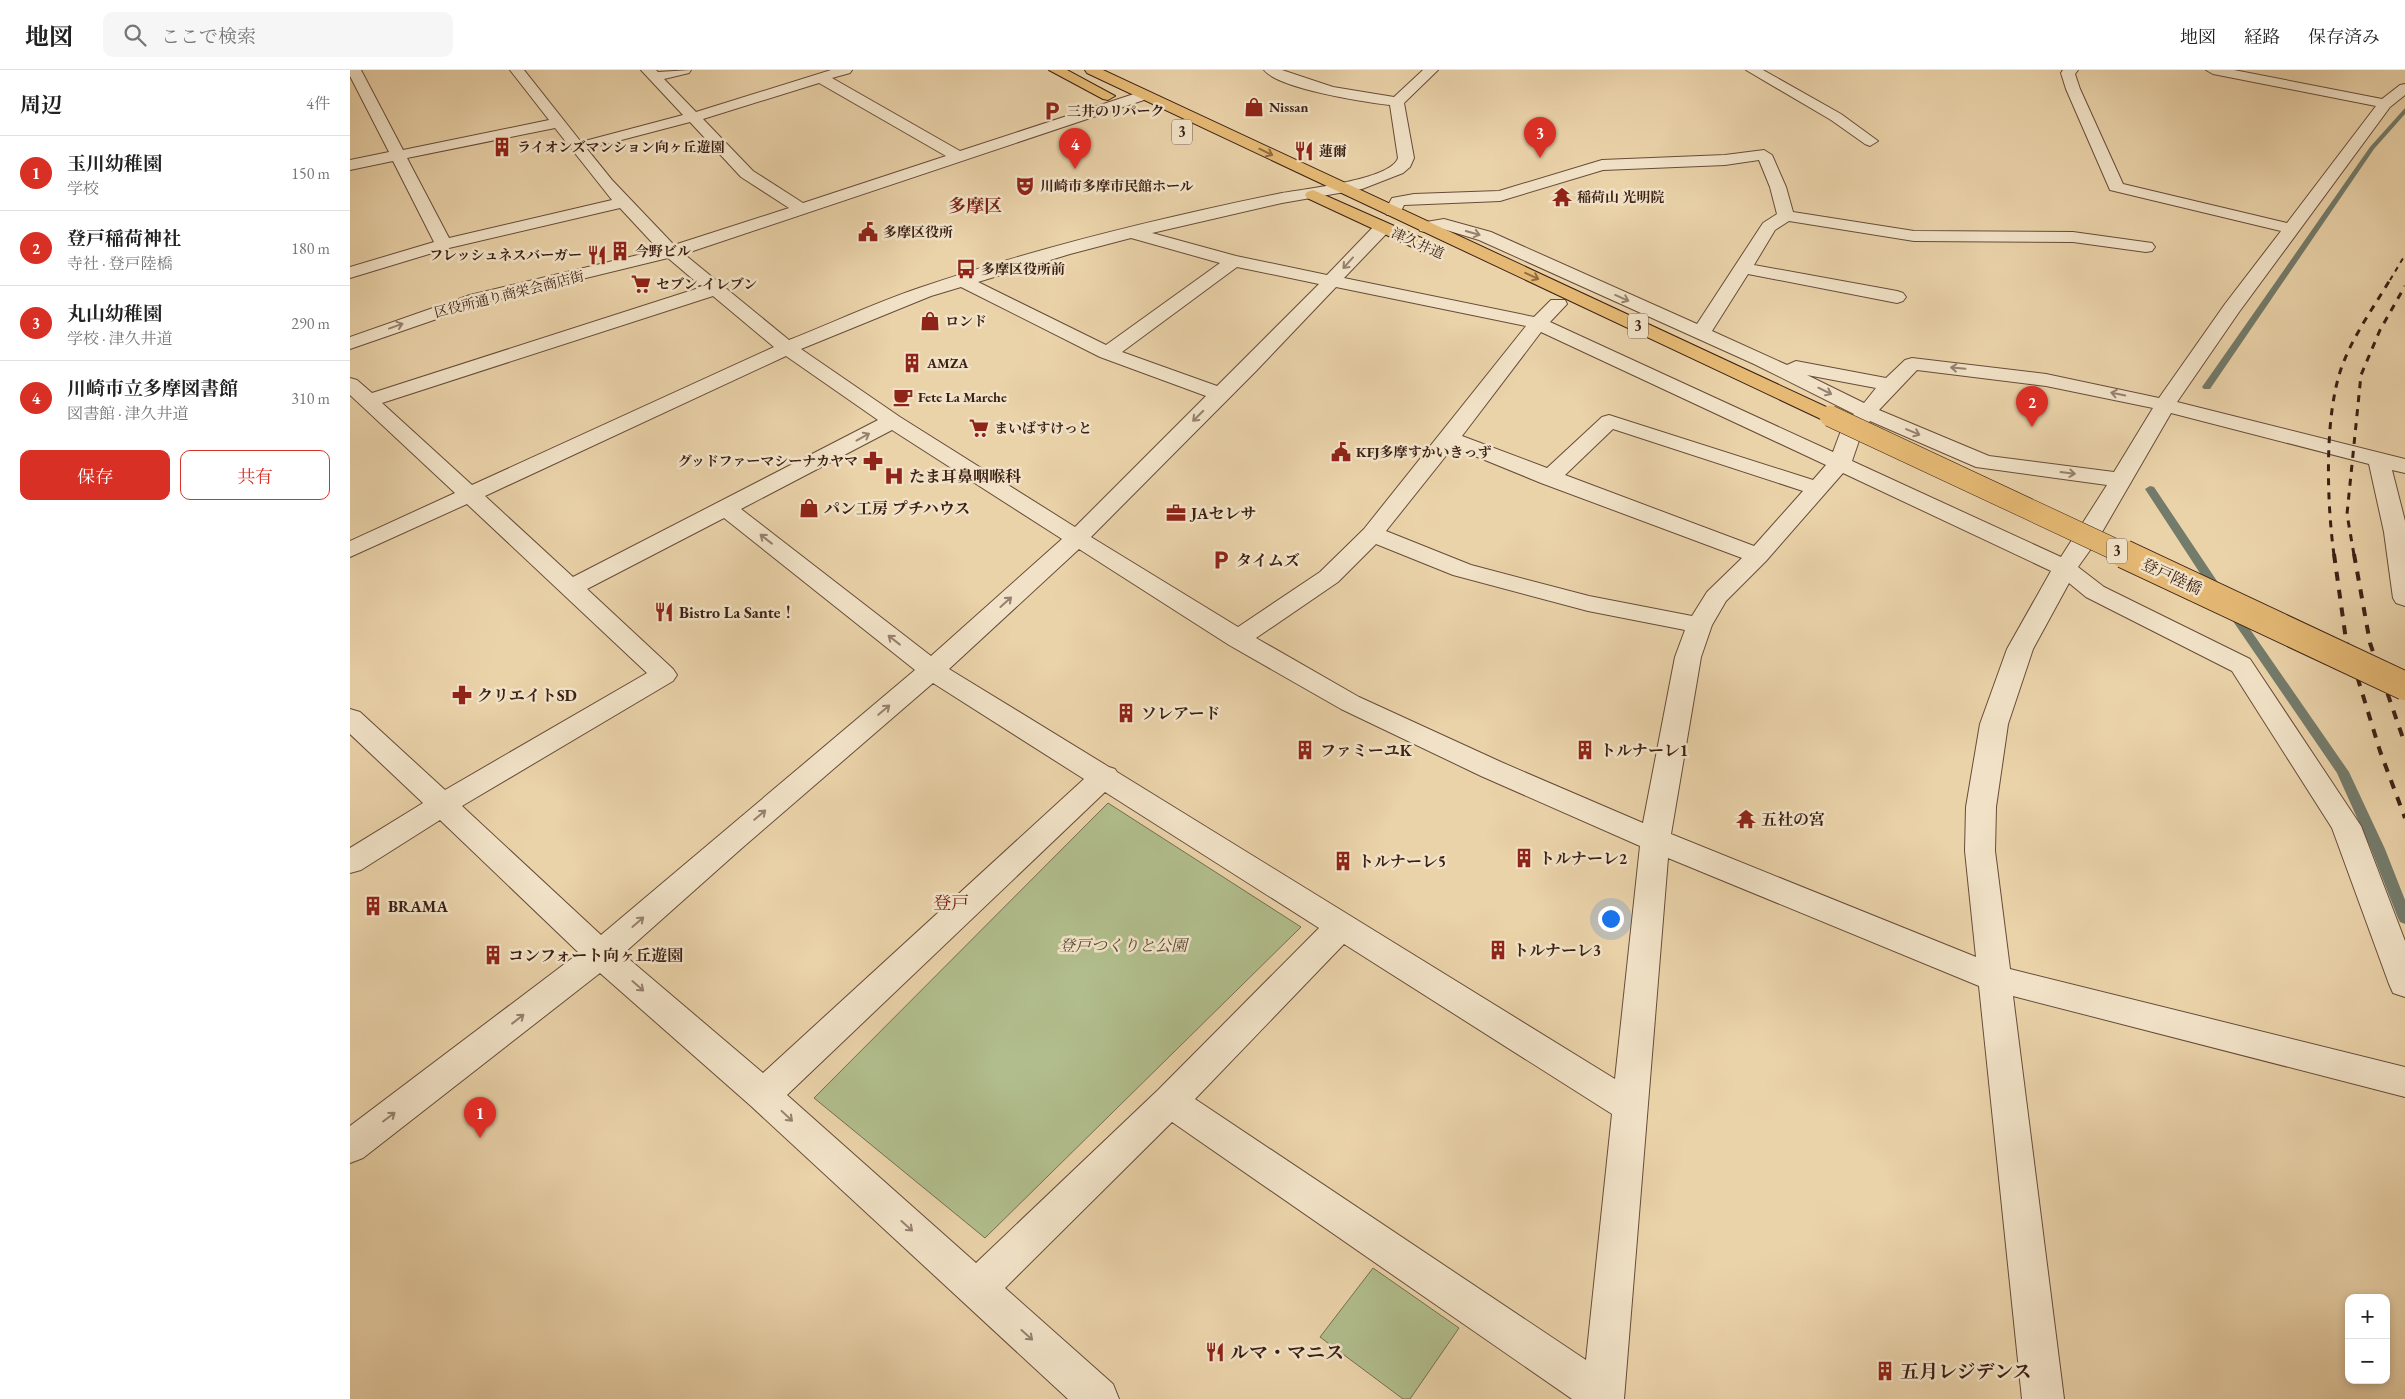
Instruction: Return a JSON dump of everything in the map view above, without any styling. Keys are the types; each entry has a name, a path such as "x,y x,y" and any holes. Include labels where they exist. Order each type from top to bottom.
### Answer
{"main road":[{"path":"1056,70 1142,112"},
{"name":"津久井道","path":"1092,70 1343,188 1441,254"},
{"name":"津久井道","path":"1287,183 1308,193 1387,219 1426,226 1830,416"},
{"name":"津久井道","path":"1466,265 1788,396"},
{"name":"登戸陸橋","path":"1830,416 2405,686"}],"street":[{"path":"354,70 444,244"},
{"path":"518,70 622,202 671,252 787,348 893,421 1077,538 1238,639 1350,703 1491,769 1654,840 1993,978 2405,1082"},
{"path":"651,73 684,70"},
{"path":"578,147 693,117 844,70"},
{"path":"1271,70 1293,81 1319,89 1354,97 1397,102 1431,70"},
{"path":"1753,70 1836,117 1870,141"},
{"path":"2071,70 2068,73 2073,88 2116,187 2292,229"},
{"path":"2213,70 2385,104"},
{"path":"651,73 747,174 764,187 802,209"},
{"path":"821,78 960,157"},
{"path":"2043,1399 1993,978 1980,851 1981,807 1994,724 2020,649 2065,568 2086,539 2177,385 2232,308 2385,104 2405,88"},
{"name":"区役所通り商栄会商店街","path":"350,343 477,299 671,252 1145,95"},
{"path":"350,550 787,348 962,280 1131,233 1308,193 1369,182 1397,170 1404,164 1406,158 1397,102"},
{"path":"350,165 558,123"},
{"path":"350,1147 471,1056 601,954 731,840 932,670 1077,538 1249,367 1387,219 1398,201 1414,198 1500,196 1602,165 1725,160 1764,155 1778,187 1786,216"},
{"path":"350,273 444,244 622,202"},
{"path":"1701,333 1770,227 1786,216 1914,236 2073,237 2146,247"},
{"path":"1426,226 1444,224 1485,236 1761,360 1868,413 1984,462 2121,480"},
{"path":"1131,233 1234,261 1538,323 2065,568 2095,592 2241,665 2346,826 2405,984"},
{"path":"1107,353 1234,261"},
{"path":"1744,268 1897,297"},
{"path":"962,280 1107,353 1220,394"},
{"path":"368,401 715,289"},
{"path":"1238,639 1329,577 1372,534 1538,323 1558,304"},
{"path":"1761,360 1890,384"},
{"path":"1170,1100 1603,1397 1654,840 1688,657 1699,625 1716,597 1758,556 1840,463 1853,428 1868,413 1890,384 1912,364 1980,370 2052,381 2166,405 2405,466"},
{"path":"350,384 469,495 572,587 664,675 442,805 350,862"},
{"path":"572,587 893,421"},
{"path":"1549,478 1609,421 1818,489"},
{"path":"1449,438 1549,478 1758,556"},
{"path":"2379,460 2396,532 2405,598"},
{"path":"726,508 932,670 1105,776 1629,1106"},
{"path":"1372,534 1471,572 1588,603 1699,625"},
{"path":"2086,539 2151,572 2234,597"},
{"path":"350,718 601,954 763,1095 1098,1399"},
{"path":"763,1095 1105,776"},
{"path":"977,1289 1170,1100 1342,925"}],"green space":[{"name":"登戸つくりと公園","path":"1108,803 1301,927 985,1238 814,1098"},
{"path":"1373,1268 1459,1328 1410,1399 1403,1399 1320,1337"}],"waterway":[{"path":"2207,387 2372,148 2405,110"},
{"path":"2150,489 2219,593"},
{"path":"2232,611 2343,772 2378,849 2405,918"}],"railway":[{"path":"2390,280 2405,255"},
{"path":"2334,555 2328,462 2329,436 2336,389 2341,369 2351,345 2391,278"},
{"path":"2354,555 2347,514 2361,375 2380,330 2405,286"},
{"path":"2334,554 2346,640 2380,751 2405,818"},
{"path":"2354,554 2370,643 2405,744"}],"place":[{"name":"Nissan","path":"1254,107"},
{"name":"三井のリパーク","path":"1052,111"},
{"name":"ライオンズマンション向ヶ丘遊園","path":"502,147"},
{"name":"蓮爾","path":"1304,151"},
{"name":"丸山幼稚園","path":"1540,158"},
{"name":"川崎市立多摩図書館","path":"1075,169"},
{"name":"川崎市多摩市民館ホール","path":"1025,186"},
{"name":"稲荷山 光明院","path":"1562,197"},
{"name":"多摩区役所","path":"868,232"},
{"name":"今野ビル","path":"620,251"},
{"name":"フレッシュネスバーガー","path":"597,255"},
{"name":"多摩区役所前","path":"966,269"},
{"name":"セブン-イレブン","path":"641,284"},
{"name":"ロンド","path":"930,321"},
{"name":"AMZA","path":"912,363"},
{"name":"Fete La Marche","path":"903,397"},
{"name":"登戸稲荷神社","path":"2032,427"},
{"name":"まいばすけっと","path":"979,428"},
{"name":"KFJ多摩すかいきっず","path":"1341,452"},
{"name":"グッドファーマシーナカヤマ","path":"873,461"},
{"name":"たま耳鼻咽喉科","path":"894,476"},
{"name":"パン工房 プチハウス","path":"809,508"},
{"name":"JAセレサ","path":"1176,513"},
{"name":"タイムズ","path":"1221,560"},
{"name":"Bistro La Sante！","path":"664,612"},
{"name":"クリエイトSD","path":"462,695"},
{"name":"ソレアード","path":"1126,713"},
{"name":"ファミーユK","path":"1305,750"},
{"name":"トルナーレ1","path":"1585,750"},
{"name":"五社の宮","path":"1746,819"},
{"name":"トルナーレ2","path":"1524,858"},
{"name":"トルナーレ5","path":"1343,861"},
{"name":"BRAMA","path":"373,906"},
{"name":"トルナーレ3","path":"1498,950"},
{"name":"コンフォート向ヶ丘遊園","path":"493,955"},
{"name":"玉川幼稚園","path":"480,1138"},
{"name":"ルマ・マニス","path":"1215,1352"},
{"name":"五月レジデンス","path":"1885,1371"}],"district":[{"name":"多摩区","path":"975,206"},
{"name":"登戸","path":"951,903"}]}
